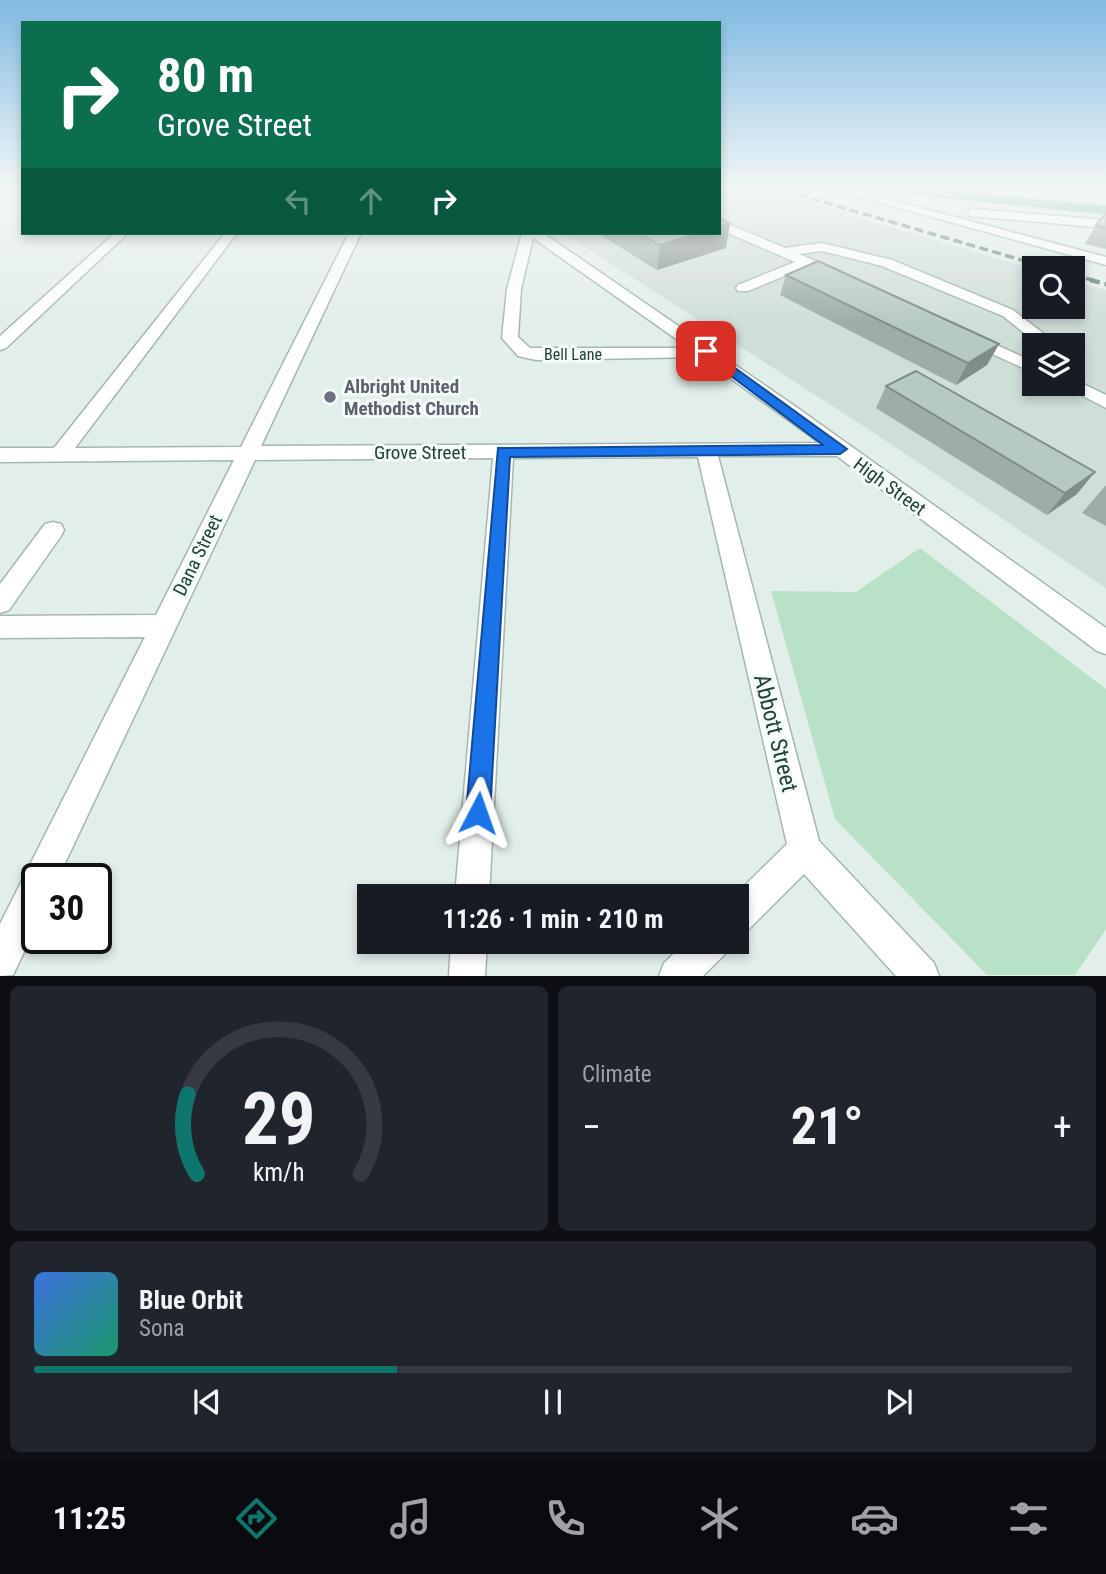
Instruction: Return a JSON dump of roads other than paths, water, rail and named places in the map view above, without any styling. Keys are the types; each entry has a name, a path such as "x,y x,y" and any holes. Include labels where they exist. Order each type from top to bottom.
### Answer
{"street":[{"path":"739,233 845,279"},
{"path":"1000,233 1106,261"},
{"path":"1045,244 1056,233"},
{"path":"0,345 120,235"},
{"path":"59,455 229,235"},
{"name":"Dana Street","path":"48,863 354,235"},
{"name":"Bell Lane","path":"528,235 514,289 510,338 524,352 536,355 681,354 706,351"},
{"name":"High Street","path":"539,235 706,351 1106,643"},
{"path":"783,252 822,247 887,263 1008,313 1034,333"},
{"path":"743,288 807,262"},
{"path":"958,333 1022,362"},
{"path":"1085,392 1106,402"},
{"name":"Grove Street","path":"0,455 840,449"},
{"name":"Abbott Street","path":"706,450 805,850 921,975"},
{"path":"473,884 503,452"},
{"path":"0,603 53,530"},
{"path":"0,627 163,626"},
{"path":"749,904 805,850"},
{"path":"0,962 21,919"},
{"path":"467,975 468,954"},
{"path":"677,975 699,954"}],"railway":[{"path":"928,233 1022,260"},
{"path":"1085,278 1096,281"},
{"path":"1090,280 1106,284"}],"place":[{"name":"Albright United Methodist Church","path":"330,397"}]}
